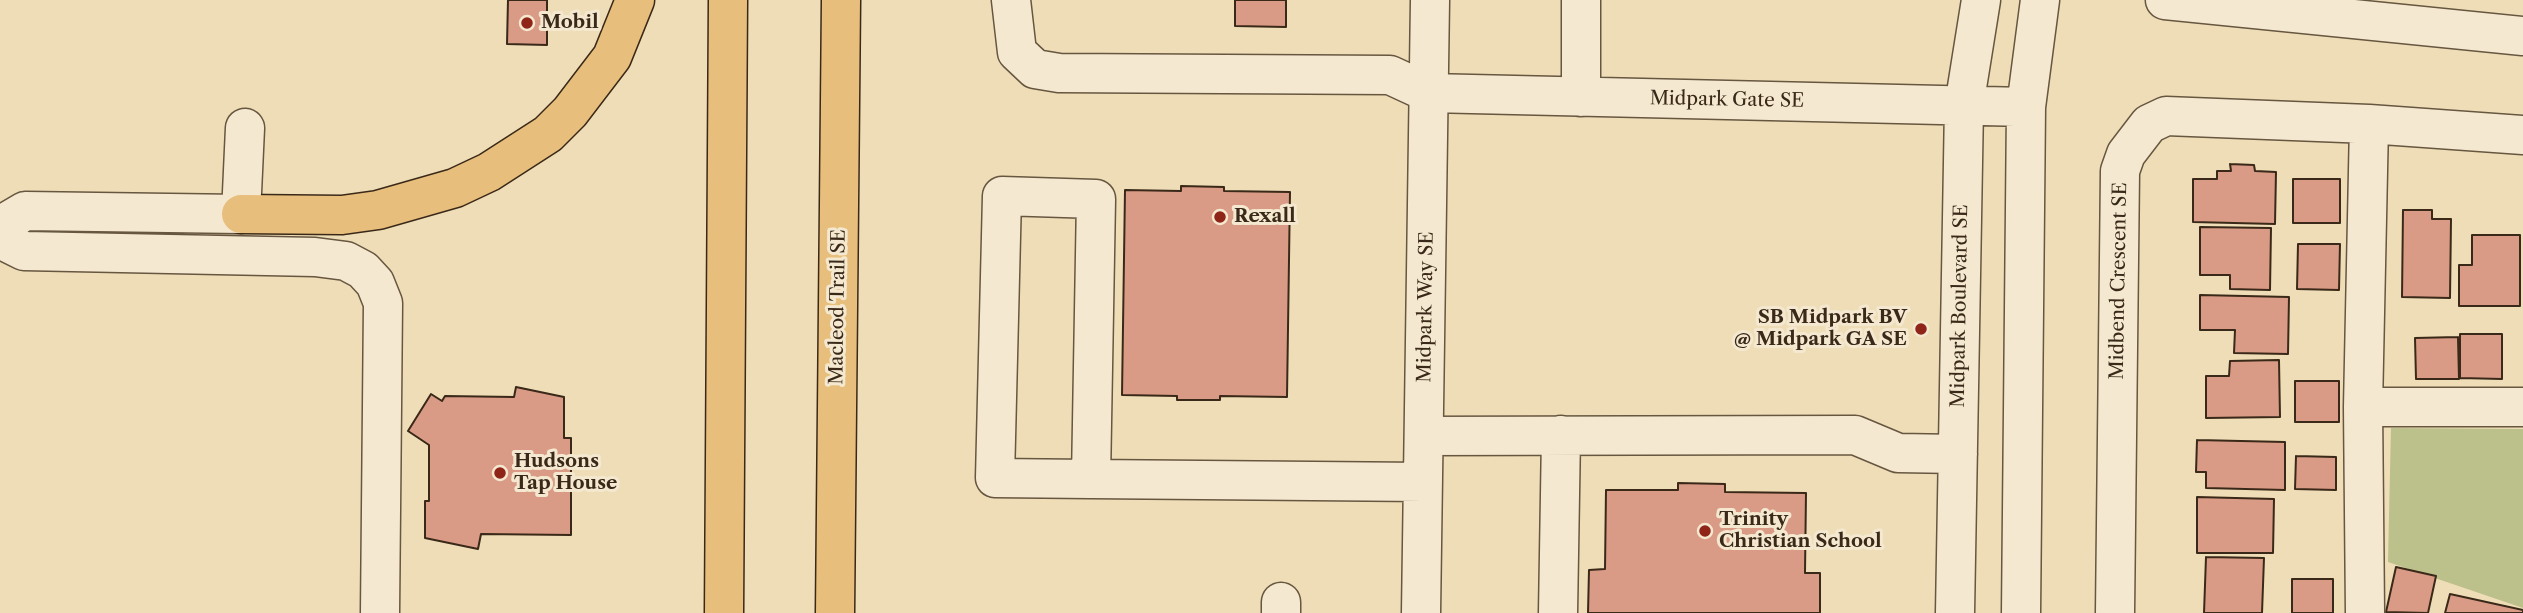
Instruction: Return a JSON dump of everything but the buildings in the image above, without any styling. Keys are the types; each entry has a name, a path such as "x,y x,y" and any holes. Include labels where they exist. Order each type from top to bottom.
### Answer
{"highway":[{"path":"241,214 342,215 378,210 454,188 489,172 548,134 584,96 612,57 635,0"},
{"path":"724,613 728,0"},
{"name":"Macleod Trail SE","path":"835,613 841,0"}],"street":[{"path":"1011,0 1017,51 1035,69 1059,73 1390,75 1429,93"},
{"name":"Midpark Way SE","path":"1421,613 1430,0"},
{"path":"1581,0 1581,97"},
{"name":"Midpark Boulevard SE","path":"1955,613 1964,106 1981,0"},
{"path":"2021,613 2026,107 2040,0"},
{"path":"2167,0 2295,6 2523,36"},
{"name":"Midpark Gate SE","path":"1429,93 2026,107"},
{"name":"Midbend Crescent SE","path":"2115,613 2120,171 2126,154 2149,124 2166,116 2369,124 2523,135"},
{"path":"2365,613 2363,407 2369,124"},
{"path":"0,226 24,211 241,214 245,128"},
{"path":"1091,479 1096,199 1002,196 995,478 1091,479 1423,482"},
{"path":"0,239 24,251 315,257 346,261 363,270 375,283 383,303 380,613"},
{"path":"2363,407 2523,407"},
{"path":"1558,613 1561,435"},
{"path":"1424,436 1855,435 1898,453 1958,454"}],"green space":[{"path":"2391,428 2523,429 2523,608 2388,562"}],"place":[{"name":"Mobil","path":"527,23"},
{"name":"Rexall","path":"1220,217"},
{"name":"SB Midpark BV @ Midpark GA SE","path":"1921,329"},
{"name":"Hudsons Tap House","path":"500,473"},
{"name":"Trinity Christian School","path":"1705,531"}]}
